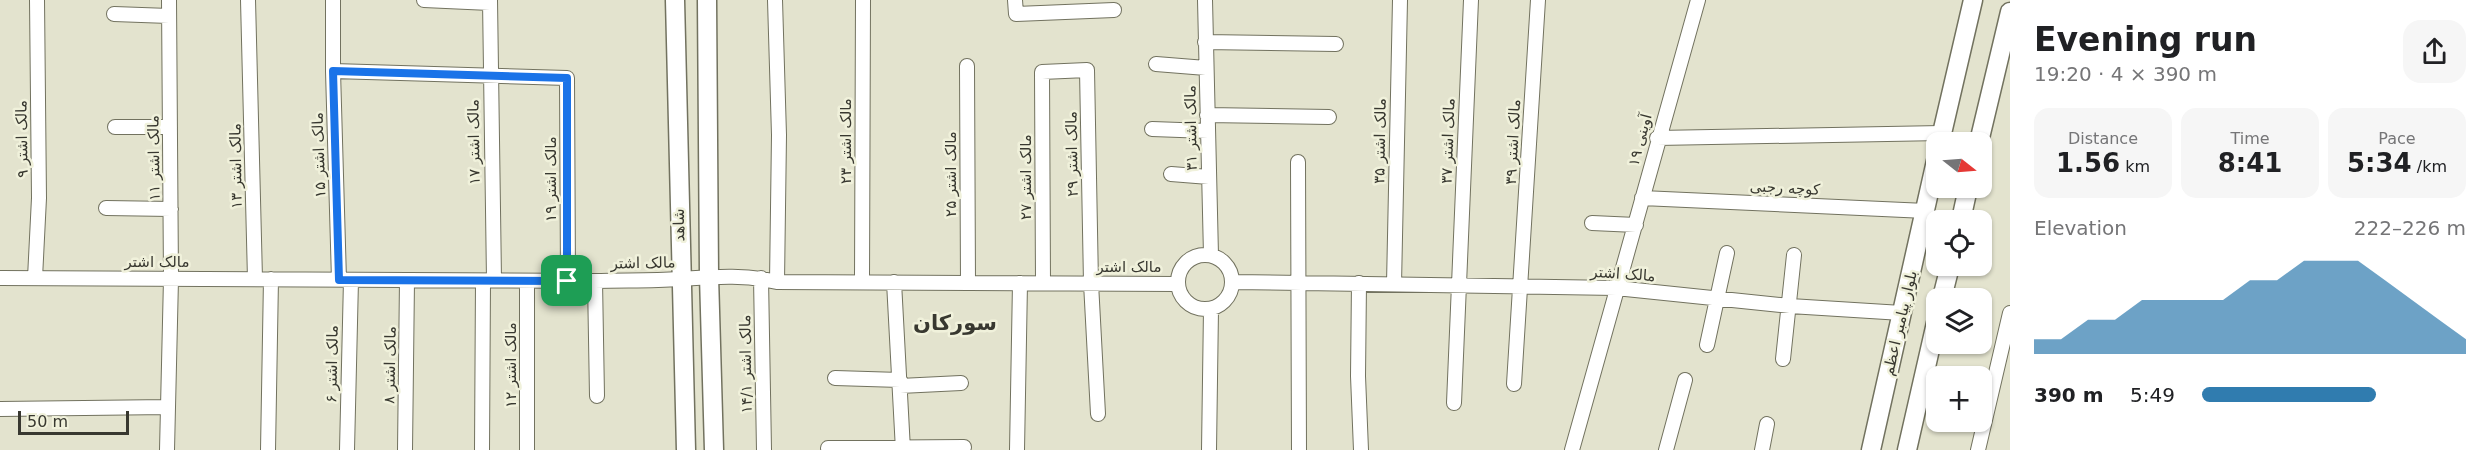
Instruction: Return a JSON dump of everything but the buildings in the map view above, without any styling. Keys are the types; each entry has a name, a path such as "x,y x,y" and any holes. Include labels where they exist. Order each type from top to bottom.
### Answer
{"street":[{"name":"مالک اشتر ۹","path":"35,278 39,198 37,0"},
{"name":"مالک اشتر ۱۱","path":"167,450 171,279 169,0"},
{"name":"مالک اشتر ۱۳","path":"248,0 255,279"},
{"name":"مالک اشتر ۱۵","path":"333,0 333,71 345,280"},
{"path":"424,0 490,2"},
{"name":"شاهد","path":"675,0 680,279 686,450"},
{"name":"شاهد","path":"707,0 709,276 714,450"},
{"path":"775,0 779,135 777,282"},
{"name":"مالک اشتر ۲۳","path":"862,282 863,0"},
{"path":"1015,0 1016,14 1114,10"},
{"name":"مالک اشتر ۳۱","path":"1204,0 1211,255"},
{"name":"مالک اشتر ۳۵","path":"1394,284 1400,0"},
{"name":"مالک اشتر ۳۷","path":"1455,403 1471,0"},
{"name":"مالک اشتر ۳۹","path":"1514,384 1522,285 1538,0"},
{"name":"آوینی ۱۹","path":"1572,450 1616,288 1636,225 1657,138 1698,0"},
{"path":"1942,132 1973,0"},
{"name":"مالک اشتر ۱۷","path":"482,450 488,280 490,2"},
{"path":"1981,132 2010,12"},
{"path":"114,14 169,16"},
{"path":"1205,42 1336,44"},
{"path":"1156,63 1206,68"},
{"name":"مالک اشتر ۲۵","path":"967,66 968,283"},
{"name":"مالک اشتر ۲۹","path":"1042,72 1088,70 1091,283"},
{"path":"333,71 489,76"},
{"name":"مالک اشتر ۲۷","path":"1042,72 1043,283"},
{"name":"مالک اشتر ۱۹","path":"489,76 567,78 567,281"},
{"path":"1207,115 1329,117"},
{"path":"115,127 170,127"},
{"path":"1152,129 1208,131"},
{"path":"1657,138 1926,138"},
{"path":"1298,162 1296,283 1299,450"},
{"path":"1172,174 1209,177"},
{"name":"کوچه رجبی","path":"1642,198 1926,211"},
{"path":"106,208 171,209"},
{"name":"بلوار پیامبر اعظم","path":"1870,450 1926,211"},
{"path":"1592,223 1636,225"},
{"path":"1707,345 1727,253"},
{"path":"1202,254 1224,261 1232,274 1233,282 1227,299 1211,309 1193,306 1180,293 1178,284 1182,267 1187,261 1202,254"},
{"path":"1783,359 1794,255"},
{"name":"مالک اشتر","path":"0,278 595,281 709,276 761,278 777,282 1178,284"},
{"name":"مالک اشتر ۱۴/۱","path":"761,278 764,450"},
{"path":"268,450 271,279"},
{"name":"مالک اشتر ۶","path":"345,280 346,450"},
{"name":"مالک اشتر ۸","path":"405,450 407,280"},
{"name":"مالک اشتر ۱۲","path":"527,281 527,450"},
{"path":"595,281 597,396"},
{"path":"894,282 903,449"},
{"name":"مالک اشتر","path":"1233,282 1616,288 1790,306 1902,314"},
{"path":"1017,450 1020,283"},
{"path":"1091,283 1098,414"},
{"path":"1359,283 1358,376 1361,450"},
{"path":"1209,450 1211,309"},
{"path":"1978,450 2010,313"},
{"path":"1907,450 1929,354"},
{"path":"835,378 900,383 962,382"},
{"path":"1666,450 1685,380"},
{"path":"0,409 168,407"},
{"path":"1762,450 1767,424"},
{"path":"828,447 903,449 964,447"}],"district":[{"name":"سورکان","path":"955,323"}],"route":[{"path":"333,71 567,78 567,281 339,280 333,71"}]}
